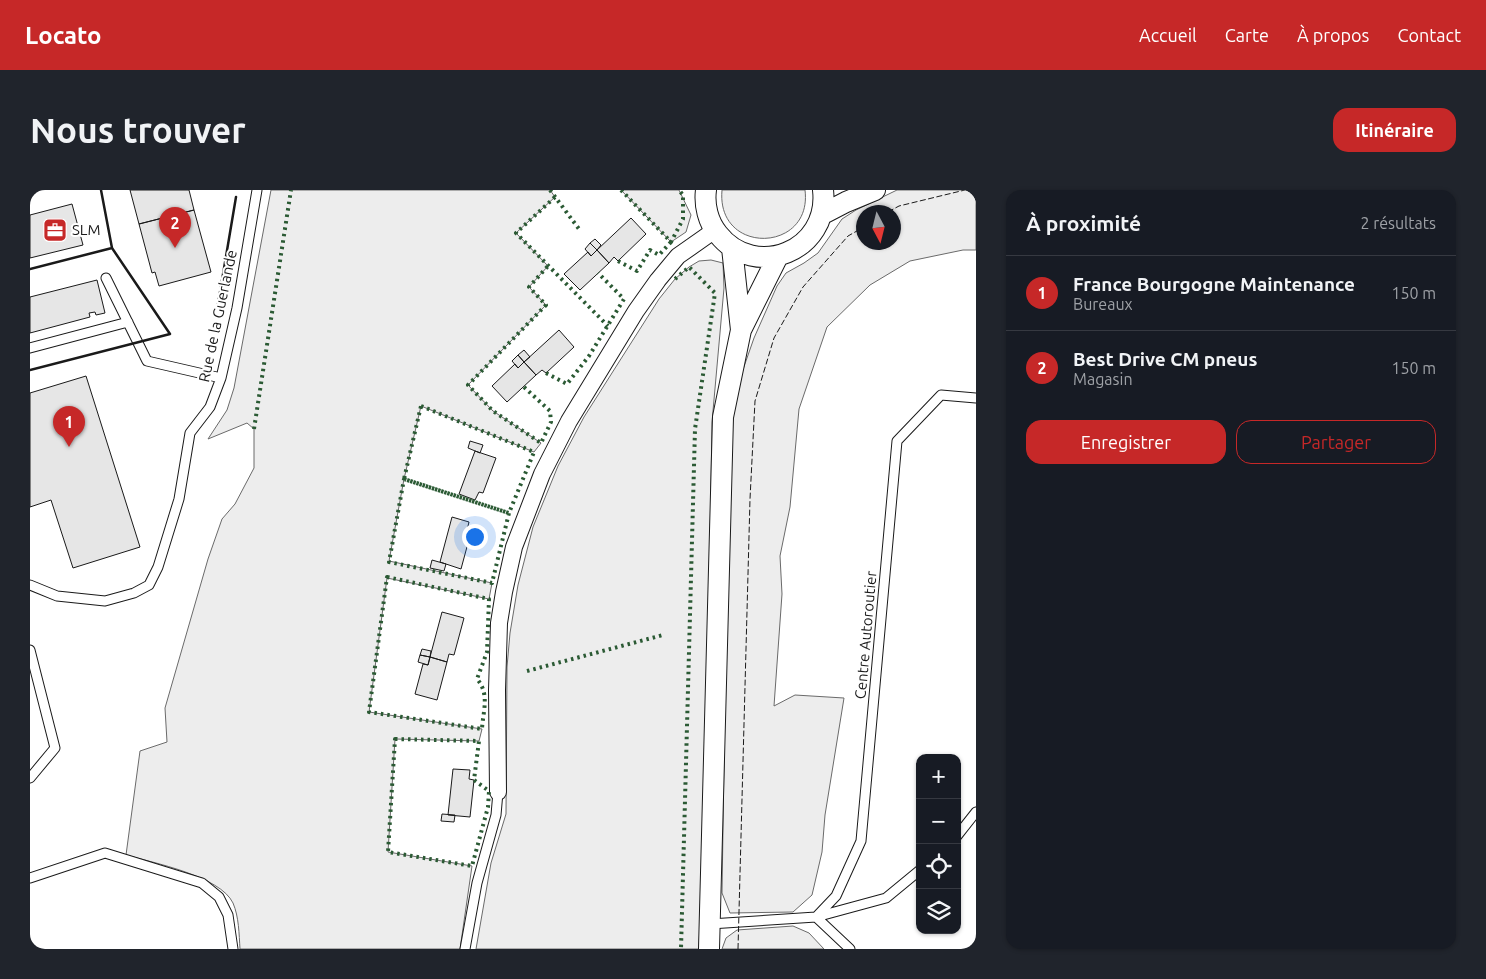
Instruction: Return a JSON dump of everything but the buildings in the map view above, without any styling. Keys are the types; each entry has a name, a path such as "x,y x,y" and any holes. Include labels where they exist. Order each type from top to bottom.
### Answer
{"street":[{"path":"704,191 707,213 714,230 722,240 732,248 743,253 767,257 789,252 808,238 815,229 821,215 823,190"},
{"path":"821,215 875,190"},
{"path":"498,792 497,690 499,623 514,547 542,474 569,421 636,311 678,256 714,230"},
{"path":"732,248 741,330"},
{"path":"709,949 723,418 741,330 778,256"}],"lane":[{"name":"Rue de la Guerlande","path":"30,585 57,596 105,601 134,593 149,585 158,567 179,499 190,433 210,407 221,378 237,308 257,190"},
{"path":"106,278 147,361 221,378"},
{"path":"30,348 128,322"},
{"name":"Centre Autoroutier","path":"816,917 836,896 861,842 898,441 941,395 976,398"},
{"path":"30,650 55,748 30,778"},
{"path":"465,949 477,883 496,815 498,792"},
{"path":"961,831 976,812"},
{"path":"30,878 105,854 202,883 219,898 228,916 233,949"},
{"path":"710,924 816,917 886,898 916,873"},
{"path":"816,917 850,949"}],"shaded area":[{"path":"271,190 550,190 555,197 516,233 548,266 529,287 546,305 468,385 493,411 541,443 534,452 421,406 404,479 389,561 492,583 489,599 387,578 369,712 482,729 479,741 395,739 388,852 472,866 460,949 240,949 236,914 233,903 226,894 215,885 201,878 126,855 140,751 167,742 165,708 208,559 222,519 235,504 254,468 254,429 247,423 208,439 227,410 234,388"},
{"path":"621,190 679,190 691,215 686,232 671,242"},
{"path":"722,190 805,190 803,211 795,226 781,235 764,238 748,236 734,227 724,212"},
{"path":"897,190 976,190 976,250 963,250 910,261 870,285 827,327 799,409 790,507 780,556 782,594 774,706 795,695 844,698 825,815 822,852 812,895 793,912 730,913 722,893 729,436 740,378 754,338 777,286 786,273 818,253 842,219 856,210 856,250 901,250 901,205 866,205"},
{"path":"711,260 723,263 724,288 712,422 707,734 699,949 476,949 491,863 506,814 507,667 510,633 518,585 533,527 558,466 584,417 659,299 675,279 689,267 699,261"},
{"path":"793,926 809,933 824,949 722,949 726,938 737,930"}],"hedge":[{"path":"254,429 291,190"},
{"path":"550,190 579,229"},
{"path":"621,190 671,242 683,219 683,195 679,190"},
{"path":"555,197 516,233 608,326"},
{"path":"618,261 637,271 650,250 659,255 671,242"},
{"path":"524,387 550,411 551,422 541,443 493,411 468,385 546,305 529,287 548,266"},
{"path":"675,279 689,267 715,293 695,429 681,949"},
{"path":"546,373 567,384 589,356 624,299 598,273"},
{"path":"421,406 534,452 509,513 404,479 421,406"},
{"path":"404,479 509,513 492,583 389,562 404,479"},
{"path":"387,577 489,599 487,652 477,679 485,697 482,729 369,712 387,577"},
{"path":"527,671 663,635"},
{"path":"395,739 479,741 474,780 489,791 488,807 472,866 388,852 395,739"}],"fence":[{"path":"901,206 965,190"},
{"path":"738,949 750,499 755,401 774,338 803,287 848,236 856,232"}],"wall":[{"path":"101,190 112,248"},
{"path":"218,304 236,197"},
{"path":"30,269 112,248 170,334 30,370"}],"place":[{"name":"SLM","path":"55,230"},
{"name":"Best Drive CM pneus","path":"175,248"},
{"name":"France Bourgogne Maintenance","path":"69,447"}]}
